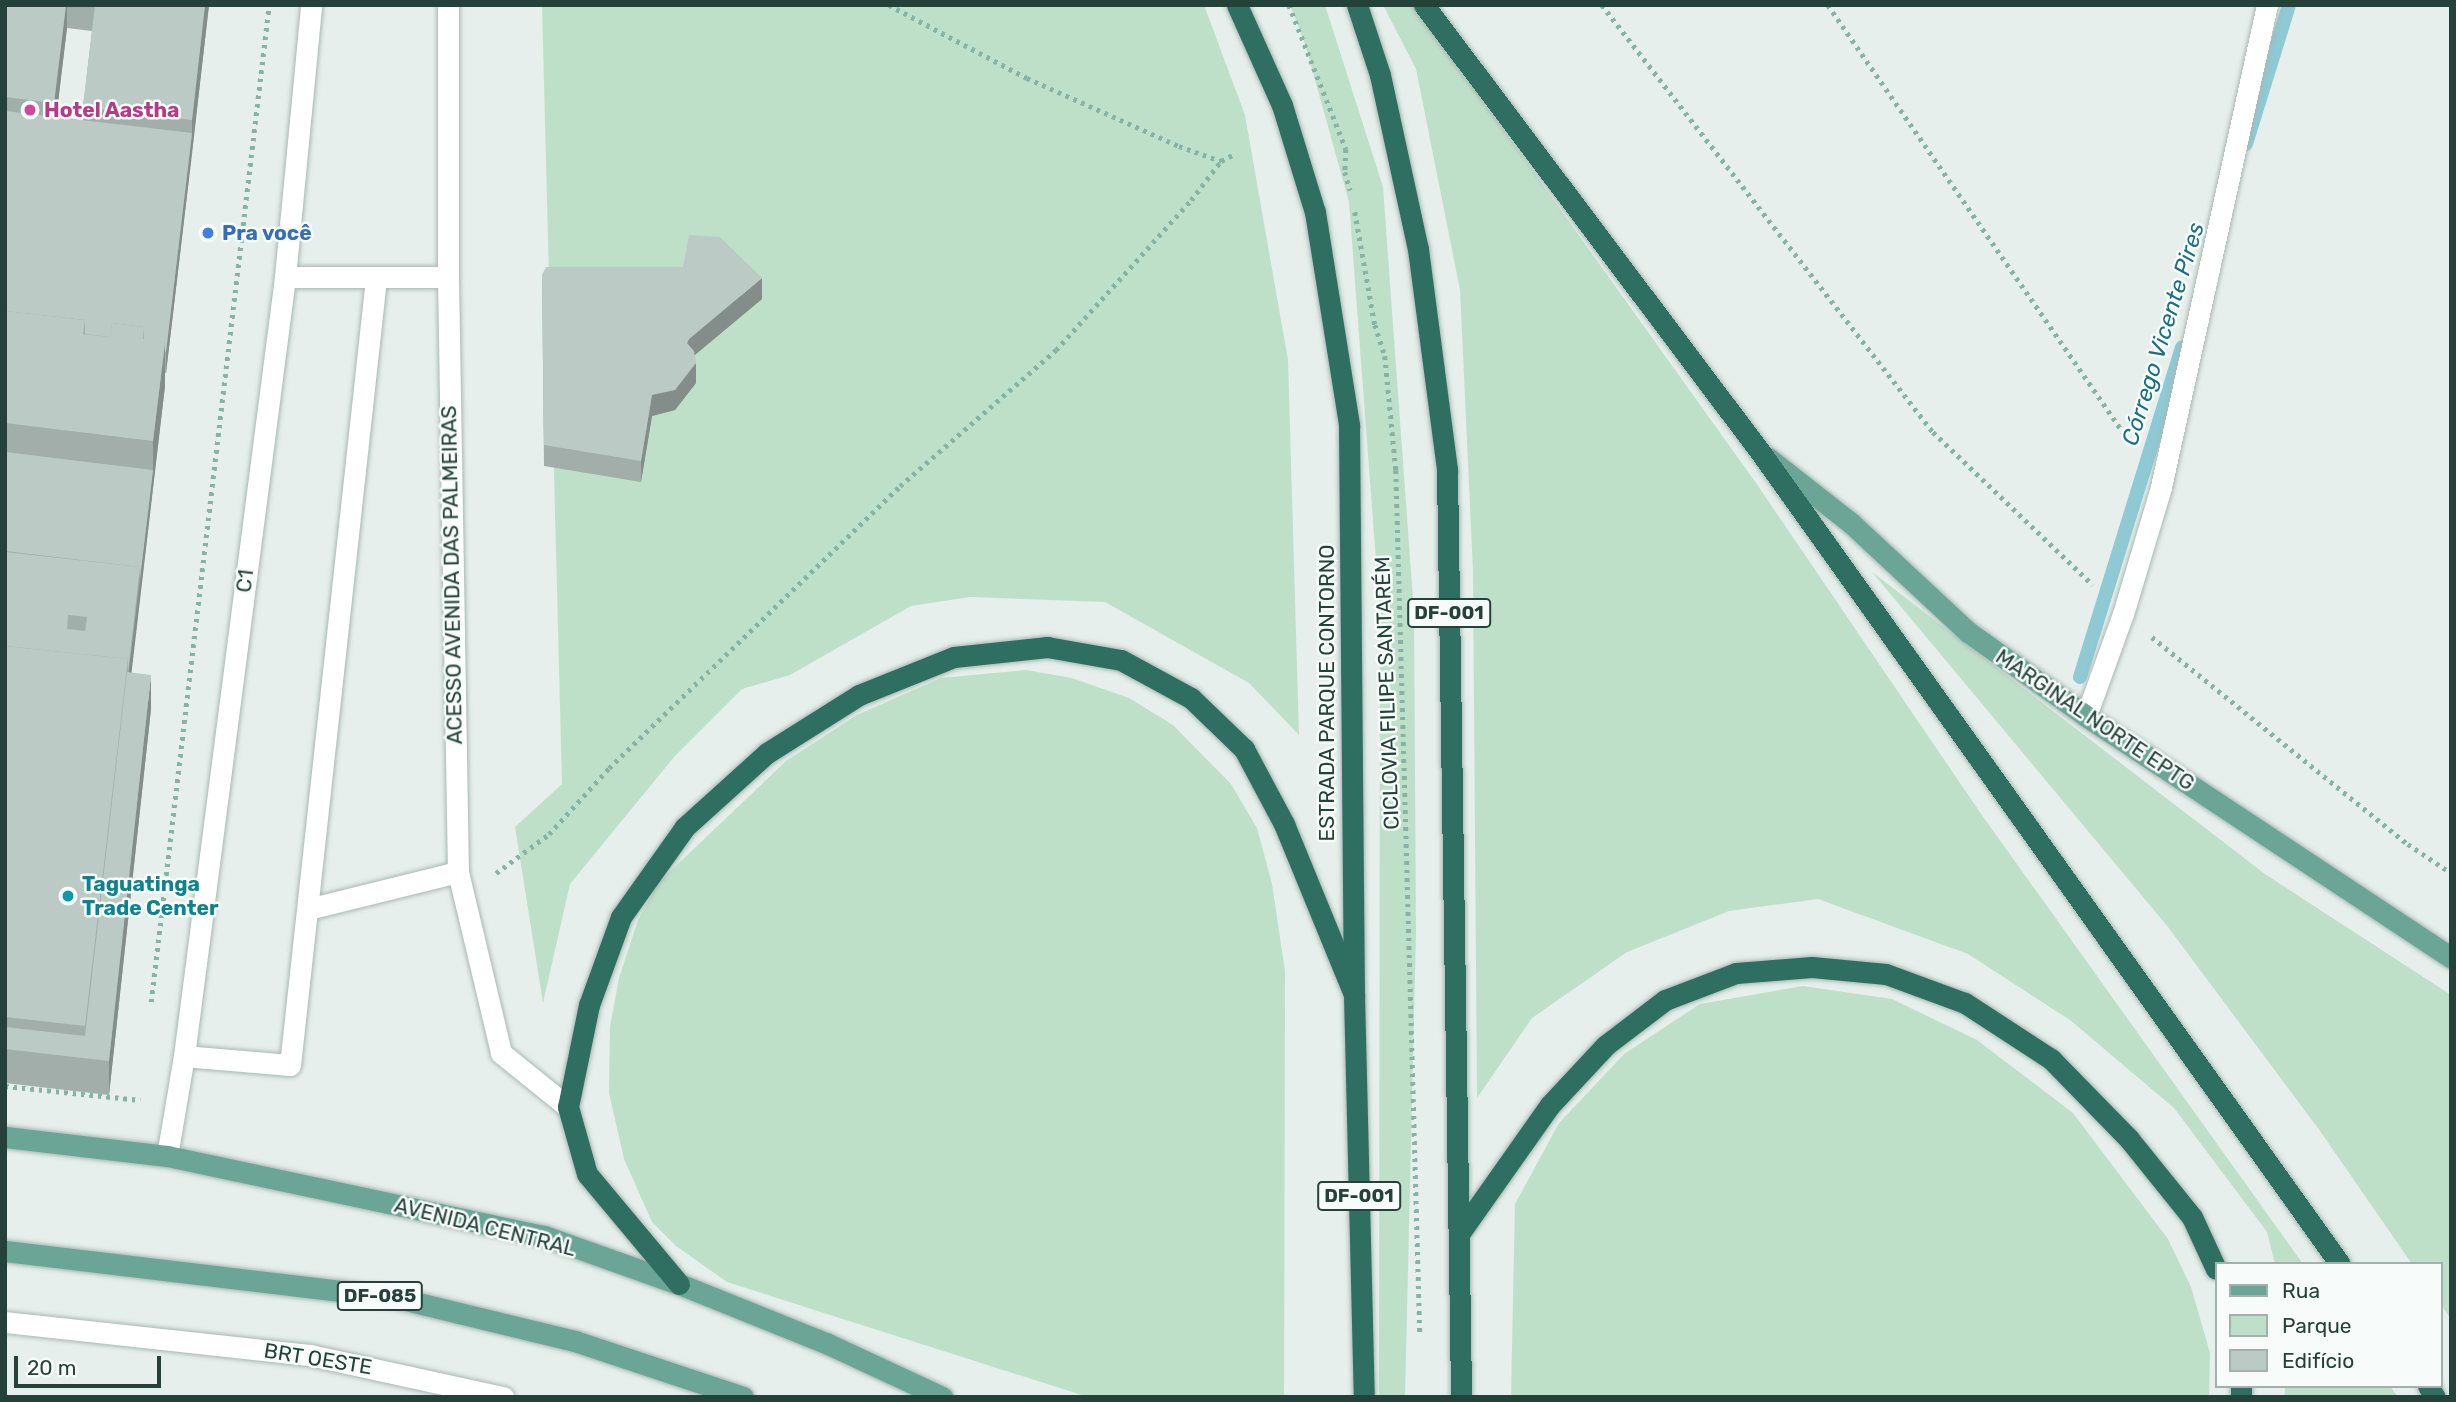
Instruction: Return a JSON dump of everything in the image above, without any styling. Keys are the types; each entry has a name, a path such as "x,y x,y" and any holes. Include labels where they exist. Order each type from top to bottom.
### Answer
{"highway":[{"name":"ESTRADA PARQUE CONTORNO","path":"1237,5 1282,105 1315,212 1349,425 1354,995 1364,1397"},
{"name":"DF-001","path":"1357,5 1380,75 1418,249 1447,470 1461,1231 1461,1397"},
{"path":"1424,5 1761,453 2339,1262"},
{"path":"679,1284 587,1174 568,1107 589,1005 621,917 685,827 767,753 848,702 954,657 1047,647 1121,660 1191,698 1244,749 1284,824 1354,995"},
{"path":"1461,1231 1550,1105 1616,1037 1665,1000 1736,972 1812,967 1886,974 1965,1003 2051,1059 2129,1139 2192,1217 2214,1265"}],"main road":[{"name":"MARGINAL NORTE EPTG","path":"1761,453 1851,523 1968,632 2086,716 2451,958"},
{"name":"AVENIDA CENTRAL","path":"5,1137 167,1156 544,1236 679,1284 828,1345 942,1397"},
{"name":"DF-085","path":"5,1251 393,1297 575,1341 743,1397"}],"street":[{"name":"C1","path":"167,1156 184,1056 285,277 311,5"},
{"name":"ACESSO AVENIDA DAS PALMEIRAS","path":"449,5 448,277 458,872 501,1053 568,1107"},
{"path":"2086,716 2123,614 2161,487 2267,5"},
{"path":"285,277 448,277"},
{"path":"184,1056 290,1065 376,279"},
{"path":"308,909 458,872"},
{"name":"BRT OESTE","path":"5,1322 310,1355 503,1397"}],"path":[{"path":"150,1003 269,5"},
{"path":"889,5 1027,78 1178,146 1221,161"},
{"path":"1289,5 1346,149 1345,172 1351,195"},
{"path":"1601,5 1933,432 2123,614 2397,835 2451,873"},
{"path":"1828,5 2161,487"},
{"path":"463,895 549,834 609,768 900,486 1056,350 1191,200 1221,161 1234,153"},
{"name":"CICLOVIA FILIPE SANTARÉM","path":"1354,207 1368,273 1375,325 1385,356 1396,470 1420,1341"},
{"path":"5,1086 139,1101 141,1087"}],"green space":[{"path":"542,5 1204,5 1245,115 1288,360 1299,735 1249,683 1105,602 970,597 911,606 790,675 742,689 674,757 570,884 543,1003 515,827 562,784"},
{"path":"1290,5 1325,5 1383,187 1414,613 1416,932 1405,1397 1379,1397 1380,614 1349,202 1305,44"},
{"path":"1383,5 1414,5 1756,483 1979,811 2302,1262 2274,1262 2267,1232 2174,1108 2070,1020 1968,954 1818,899 1729,911 1627,952 1532,1018 1477,1098 1473,571 1460,290 1416,69"},
{"path":"1872,572 2265,874 2451,995 2451,1319 2442,1307 2442,1262 2411,1262 2320,1131 2168,927"},
{"path":"1026,670 1072,678 1129,698 1173,725 1231,784 1257,828 1272,884 1285,971 1284,1397 1088,1397 727,1282 676,1246 652,1222 624,1159 609,1093 610,1027 619,978 638,920 659,882 786,761 857,715 941,678"},
{"path":"1803,986 1892,999 1977,1040 2073,1113 2168,1239 2191,1287 2210,1353 2209,1397 1511,1397 1515,1204 1559,1123 1624,1054 1700,1004"},
{"path":"2285,1388 2391,1388 2398,1397 2285,1397"}],"building":[{"path":"5,5 66,5 54,103 5,97"},
{"path":"95,5 205,5 192,120 83,107"},
{"path":"5,111 192,133 166,352 165,343 144,340 144,327 112,323 110,337 85,334 85,320 5,311"},
{"path":"689,235 720,237 762,278 689,339 687,343 694,351 696,363 675,390 652,395 641,461 544,445 542,275 546,267 683,267"},
{"path":"5,311 85,320 83,334 110,337 112,323 144,327 143,339 165,343 153,441 5,423"},
{"path":"5,452 153,470 140,579 140,567 5,551"},
{"path":"5,552 140,567 128,672 128,659 5,646","holes":["68,615 87,617 85,631 67,629"]},
{"name":"Taguatinga Trade Center","path":"5,646 128,659 85,1026 5,1017"},
{"path":"127,672 151,675 109,1061 5,1049 5,1027 85,1036"}],"waterway":[{"name":"Córrego Vicente Pires","path":"2246,144 2289,5"},
{"name":"Córrego Vicente Pires","path":"2080,677 2182,347"}],"place":[{"name":"Hotel Aastha","path":"30,110"},
{"name":"Pra você","path":"208,233"},
{"name":"Taguatinga Trade Center","path":"68,896"}]}
